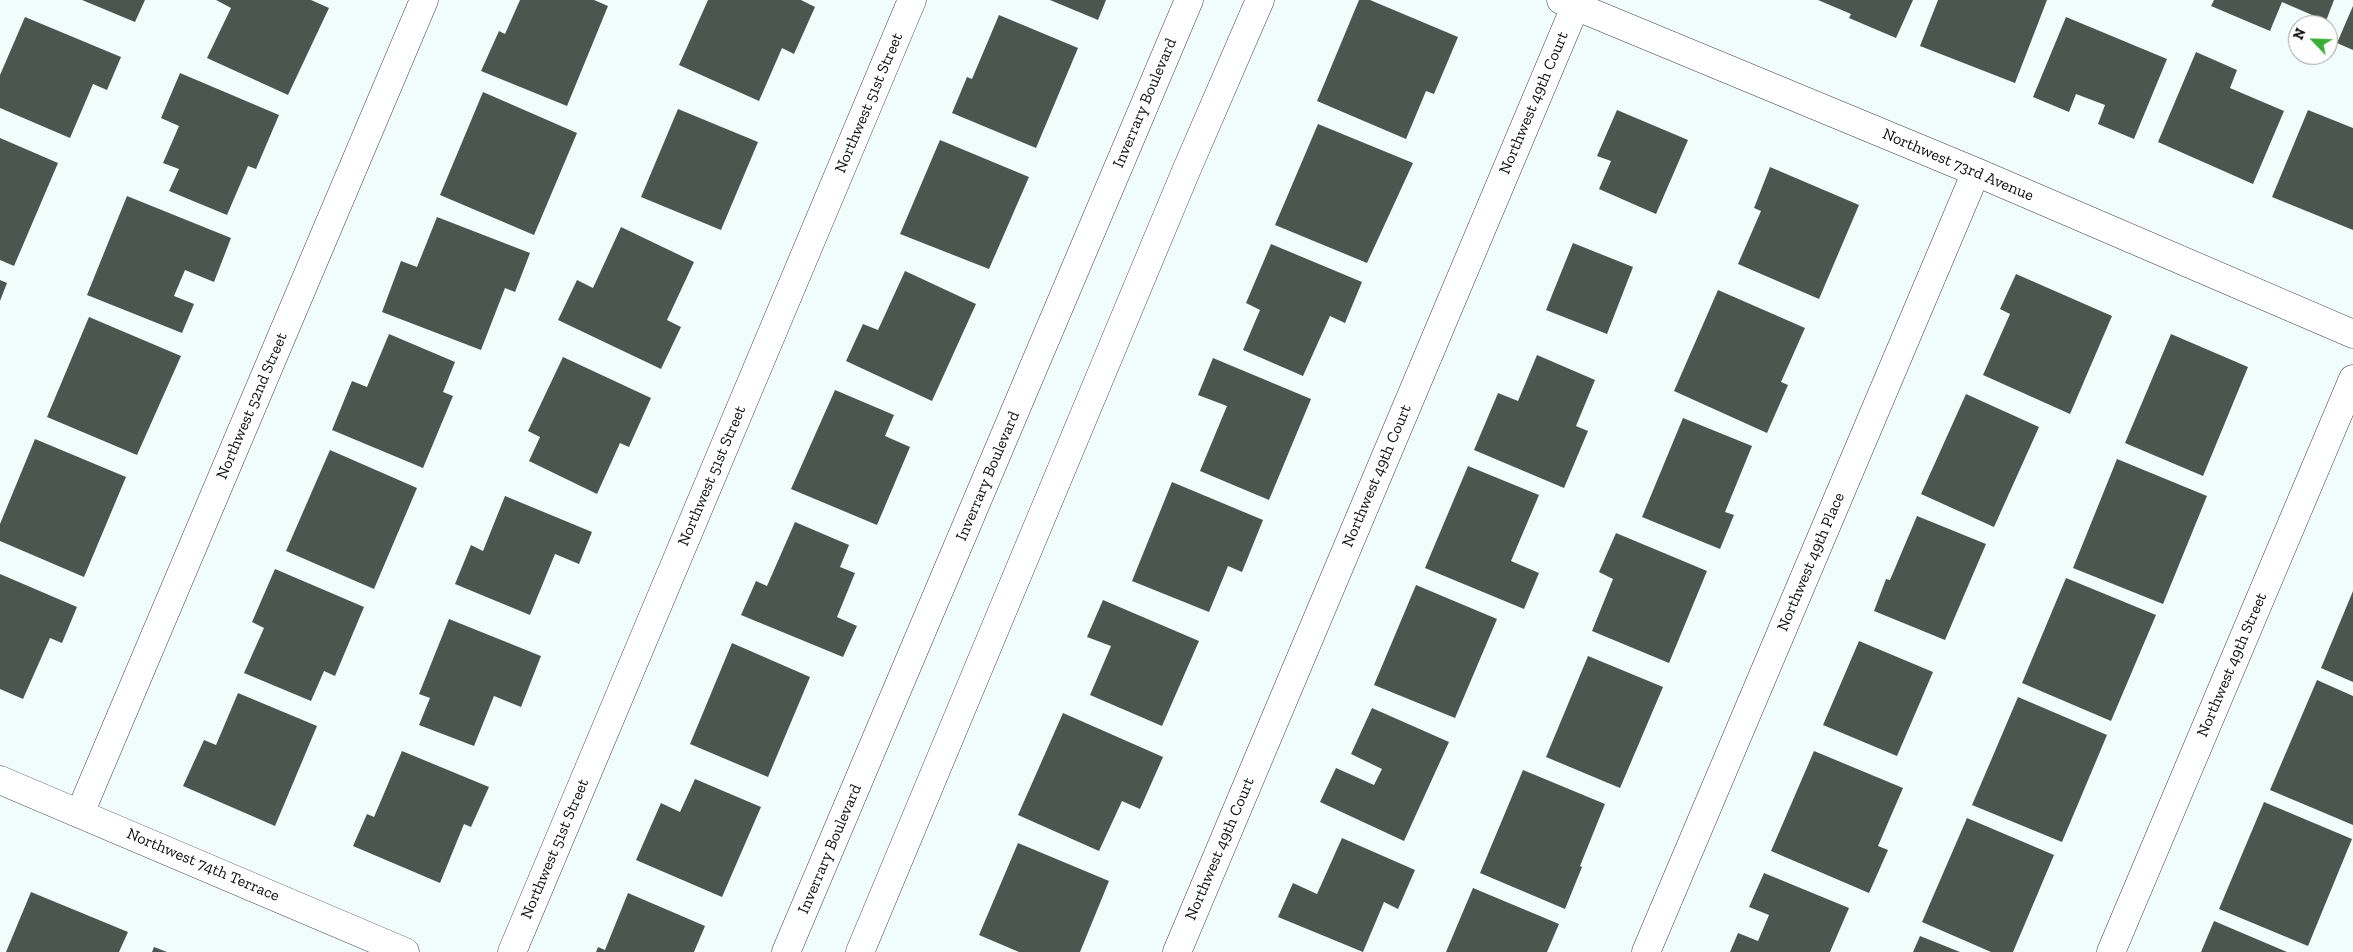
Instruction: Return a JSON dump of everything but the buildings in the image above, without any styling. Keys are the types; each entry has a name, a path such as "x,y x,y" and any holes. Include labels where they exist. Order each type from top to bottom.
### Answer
{"street":[{"name":"Northwest 52nd Street","path":"80,813 424,0"},
{"name":"Northwest 51st Street","path":"512,952 912,0"},
{"name":"Inverrary Boulevard","path":"786,952 1189,0"},
{"path":"860,952 1186,171 1260,0"},
{"name":"Northwest 73rd Avenue","path":"1572,2 1976,172 2353,334"},
{"name":"Northwest 49th Court","path":"1177,952 1572,2"},
{"name":"Northwest 49th Place","path":"1646,952 1976,172"},
{"name":"Northwest 49th Street","path":"2111,952 2353,379"},
{"name":"Northwest 74th Terrace","path":"0,780 405,952"}]}
